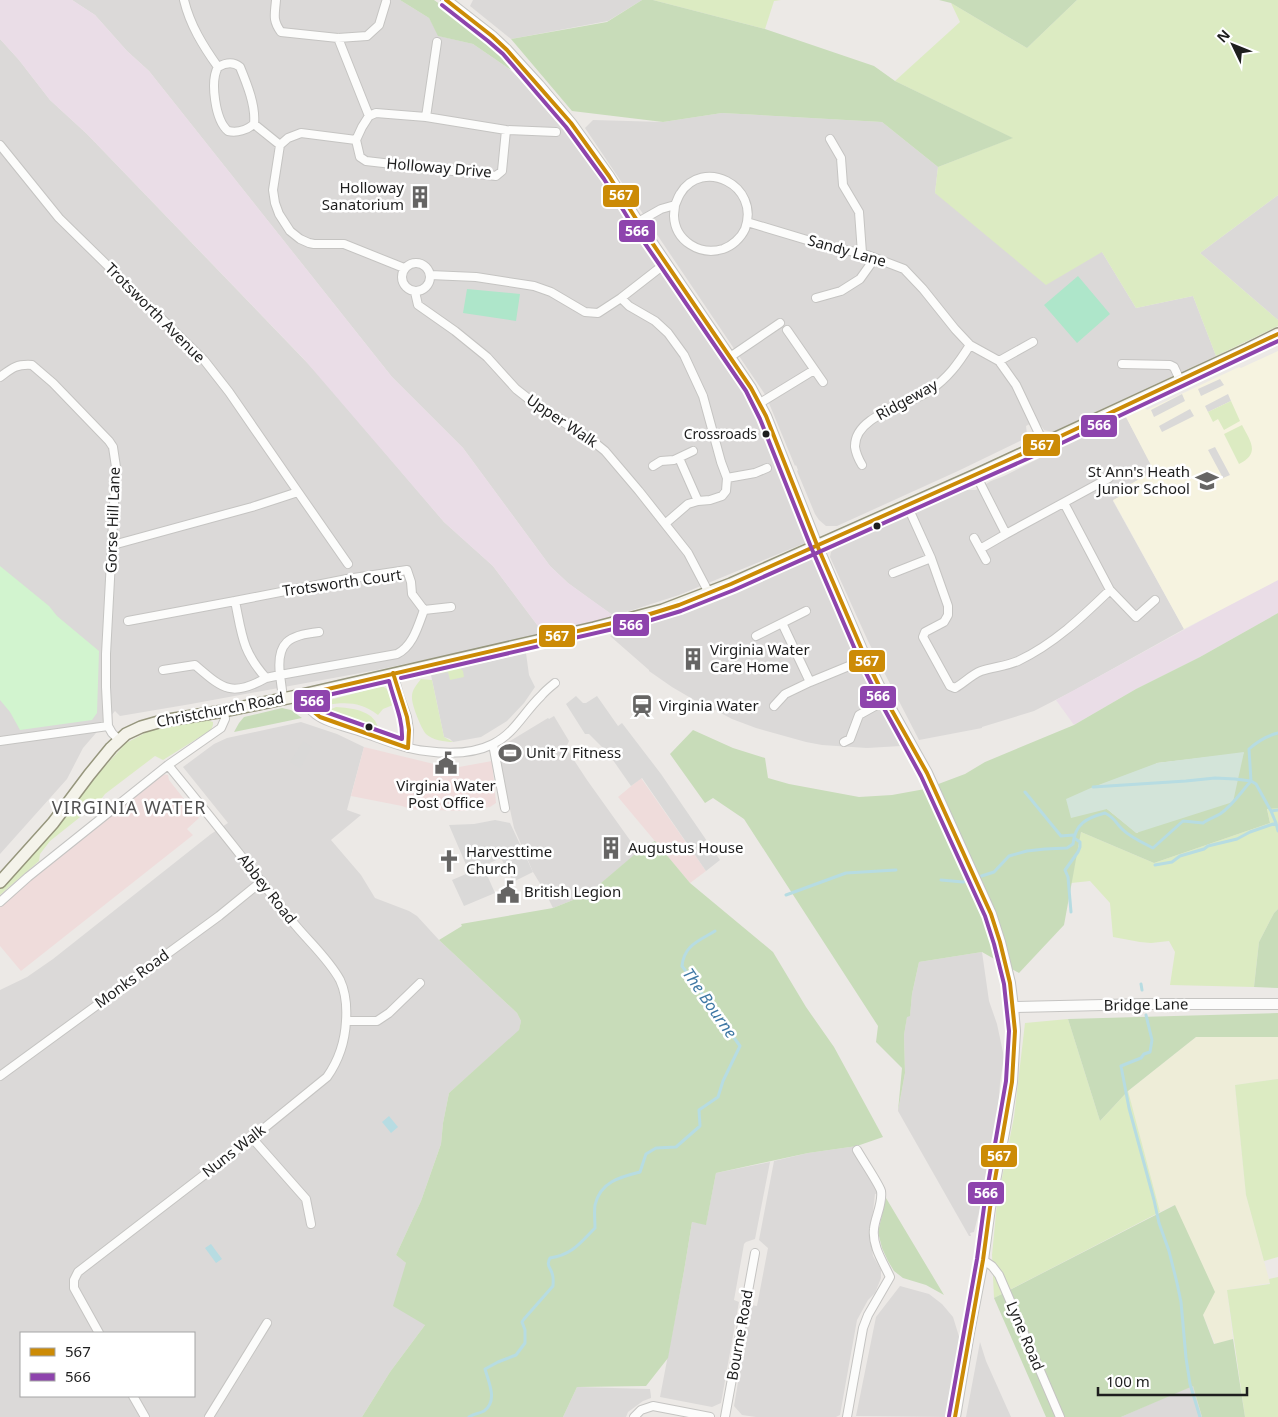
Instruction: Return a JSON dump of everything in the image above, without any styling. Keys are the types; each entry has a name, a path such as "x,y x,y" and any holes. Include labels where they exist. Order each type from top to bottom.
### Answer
{"main road":[{"name":"Christchurch Road","path":"0,882 53,824 89,775 119,740 134,730 148,724 176,718 224,711 302,695 594,628 663,610 709,593 976,475 1278,334"}],"street":[{"path":"184,0 190,21 204,48 218,67"},
{"path":"276,0 274,20 281,32 338,38 368,36 379,25 386,2"},
{"path":"446,0 507,50 540,85 581,136 760,404 817,545 866,658 886,700 927,773 996,928 1010,983 1013,1007 1015,1031 1012,1082 956,1417"},
{"path":"338,38 369,116"},
{"path":"426,117 437,42"},
{"path":"230,63 240,67 252,102 255,116 254,124 250,128 240,131 228,131 224,128 214,92 214,77 218,67 230,63"},
{"path":"404,268 344,244 314,244 304,241 290,231 279,214 273,190 280,145 288,138 301,133 356,140 369,116 376,113 426,117 506,130 556,132"},
{"path":"254,124 280,145"},
{"name":"Holloway Drive","path":"356,140 360,157 366,161 496,176 502,170 506,130"},
{"path":"830,139 841,158 843,185 859,212 862,253"},
{"name":"Trotsworth Avenue","path":"0,145 60,218 204,360 229,392 348,564"},
{"path":"713,177 726,180 736,187 744,197 748,209 747,222 743,233 736,242 726,248 714,251 702,250 692,246 682,238 676,228 675,205 680,193 689,184 701,178 713,177"},
{"path":"638,222 675,205"},
{"name":"Sandy Lane","path":"747,222 837,250 862,253 904,268 970,345 999,361 1016,385 1044,444"},
{"path":"816,298 841,291 860,279 875,258"},
{"path":"417,263 425,267 430,275 426,287 415,292 407,288 402,281 404,268 417,263"},
{"path":"430,275 476,277 534,286 551,292 585,312 600,313 666,263"},
{"name":"Upper Walk","path":"415,292 418,306 455,331 487,357 516,389 539,407 605,451 666,523 688,553 709,593"},
{"path":"621,298 629,306 655,321 668,333 684,355 703,396 727,478 726,490 722,496 688,504 666,523"},
{"path":"730,357 780,323"},
{"path":"787,330 823,382"},
{"path":"999,361 1034,342"},
{"name":"Ridgeway","path":"862,466 855,448 858,436 862,431 884,411 914,400 941,382 970,345"},
{"path":"1122,364 1170,365 1174,368 1180,380"},
{"name":"Gorse Hill Lane","path":"0,378 12,368 32,365 53,384 113,447 116,467 106,654 108,726"},
{"path":"760,404 814,370"},
{"path":"653,466 662,461 674,460 693,451"},
{"path":"678,458 698,501"},
{"path":"727,478 767,468"},
{"path":"976,475 1006,534"},
{"path":"980,549 1108,478"},
{"path":"113,546 252,507 298,492"},
{"path":"1064,503 1110,590 1136,617 1155,600"},
{"path":"907,505 931,558 948,606 948,615 944,622 925,632 924,637"},
{"path":"974,538 986,560"},
{"path":"893,574 931,558"},
{"name":"Trotsworth Court","path":"128,621 339,580 407,570 412,594 424,610"},
{"path":"918,626 950,686 955,688 981,671 1017,662 1057,638 1110,590"},
{"path":"235,601 246,650 266,678"},
{"path":"163,670 195,665 220,685 232,689 254,685 266,678 280,675 397,654 409,644 424,610 451,607"},
{"path":"756,636 806,610"},
{"path":"782,623 810,682"},
{"path":"283,698 280,657 283,646 295,636 319,632"},
{"path":"774,706 785,694 866,658"},
{"path":"393,673 407,717 409,730 408,748"},
{"path":"302,695 309,708 320,717 408,748 424,751 457,752 474,750 493,744 511,731 540,696 555,684"},
{"path":"844,742 850,739 859,715 886,700"},
{"path":"0,902 28,877 168,764 221,728 225,719 224,711"},
{"path":"0,741 108,726 119,740"},
{"path":"493,744 505,808"},
{"name":"Abbey Road","path":"168,764 336,974 343,989 347,1006 346,1021"},
{"name":"Monks Road","path":"0,1076 219,916 262,881"},
{"path":"346,1021 376,1021 389,1013 420,983"},
{"name":"Bridge Lane","path":"1013,1007 1278,1004"},
{"name":"Nuns Walk","path":"98,1332 74,1288 74,1280 78,1272 252,1138 327,1077 334,1068 342,1048 346,1021"},
{"path":"252,1138 306,1199 312,1210 311,1224"},
{"path":"847,1417 863,1328 868,1315 890,1277 878,1253 874,1236 881,1190 857,1150"},
{"name":"Bourne Road","path":"725,1417 755,1254"},
{"name":"Lyne Road","path":"983,1260 992,1266 999,1275 1060,1417"},
{"path":"208,1417 267,1323"},
{"path":"134,1397 145,1417"},
{"path":"634,1417 641,1410 652,1406 710,1417"}],"shaded area":[{"path":"0,0 72,0 95,15 127,51 149,71 392,377 463,448 550,566 568,583 614,616 544,634 493,566 444,522 303,358 87,134 50,100 0,39"},
{"path":"72,0 400,0 429,18 439,36 473,44 508,68 562,117 574,140 665,268 752,397 810,541 679,595 614,616 568,583 550,566 463,448 392,377 149,71 127,51 95,15"},
{"path":"473,0 642,0 608,21 511,39 470,6"},
{"path":"0,39 50,100 87,134 318,374 444,522 493,566 544,634 377,670 191,704 120,716 115,711 83,748 67,779 0,854"},
{"path":"722,113 882,122 938,167 935,193 1102,252 1136,308 1193,296 1216,356 1053,432 1044,430 1037,420 1026,426 1027,434 1024,439 837,526 826,526 815,514 766,396 585,128 593,120 663,122"},
{"path":"1278,195 1278,320 1200,253"},
{"name":"St Ann's Heath Junior School","path":"1278,351 1278,580 1184,629 1113,500 1119,497 1116,492 1154,471 1126,417 1145,408 1147,410"},
{"path":"1220,379 1224,385 1201,396 1198,389"},
{"path":"1182,394 1185,401 1154,417 1151,410"},
{"path":"1228,394 1231,401 1208,412 1205,406"},
{"path":"1190,409 1194,416 1162,432 1159,426"},
{"path":"1126,417 1155,471 1117,492 1119,497 1113,501 1184,629 1034,711 982,728 919,740 868,641 830,557 831,552 836,547 965,490 976,490 1107,424"},
{"path":"1215,447 1230,475 1223,478 1208,450"},
{"path":"811,558 815,562 901,746 867,748 822,745 756,728 732,719 715,710 713,711 672,687 649,671 610,636 685,611"},
{"path":"1278,580 1278,613 1200,657 1136,689 1074,725 1056,700 1233,603"},
{"path":"526,653 529,675 535,687 524,703 507,721 481,737 453,742 444,737 431,675"},
{"path":"576,696 583,703 586,703 597,696 618,726 622,723 661,774 720,860 706,871 642,778 631,786 608,753 589,734 585,734 566,704"},
{"path":"554,716 569,741 566,748 637,850 635,855 588,894 553,908 533,872 514,828 497,749"},
{"path":"301,722 337,734 364,747 347,810 361,815 331,840 361,875 375,898 417,916 439,940 517,1013 521,1021 519,1031 449,1093 441,1144 421,1201 396,1255 406,1263 425,1325 390,1372 362,1417 0,1417 0,990 27,977 53,959 211,834 228,823 183,767 214,744 227,738"},
{"path":"303,741 312,747 300,768 290,762"},
{"path":"364,747 438,765 459,767 492,761 496,803 490,807 461,811 410,809 351,796"},
{"path":"162,774 168,775 169,780 199,818 187,829 193,835 21,971 0,946 0,904"},
{"path":"641,778 706,871 690,883 618,797"},
{"path":"495,820 510,823 533,872 513,882 501,858 483,866 495,893 464,906 452,880 466,874 464,869 467,867 449,825 474,824"},
{"path":"982,952 989,1001 997,1024 1004,1057 995,1149 974,1232 970,1233 971,1236 969,1236 898,1111 905,1073 904,1035 907,1016 910,1015 912,994 919,962"},
{"path":"857,1146 886,1191 875,1194 869,1230 873,1256 881,1270 881,1278 875,1293 868,1300 857,1320 840,1415 836,1417 756,1417 742,1415 734,1406 751,1305 757,1306 768,1248 759,1240 774,1161 808,1153"},
{"path":"770,1162 755,1239 744,1244 734,1300 739,1302 721,1403 712,1407 660,1397 692,1222 706,1224 716,1173"},
{"path":"900,1286 929,1294 942,1304 953,1317 961,1343 949,1417 856,1416 876,1317"},
{"path":"980,1342 986,1361 1011,1417 966,1417"},
{"path":"1193,1385 1202,1417 1121,1417"},
{"path":"577,1387 650,1389 651,1398 643,1401 628,1412 626,1417 563,1417"}],"green space":[{"path":"400,0 434,0 485,36 504,52 527,78 508,68 473,44 438,36 429,18"},
{"path":"642,0 653,0 765,29 874,66 895,81 1013,138 938,167 882,122 722,113 663,122 572,111 511,39 607,22"},
{"path":"653,0 781,0 774,1 765,29"},
{"path":"939,0 1077,0 1027,48 951,3"},
{"path":"1077,0 1278,0 1278,195 1200,253 1278,320 1278,326 1216,356 1193,296 1136,308 1102,252 1046,285 935,193 938,167 1012,138 895,81 960,22 951,3 1027,48"},
{"path":"1078,276 1110,314 1077,343 1044,305"},
{"path":"467,289 520,294 516,321 463,313"},
{"path":"1231,401 1240,421 1224,430 1218,419 1213,422 1208,412"},
{"path":"1242,425 1252,446 1252,451 1246,460 1239,464 1224,434"},
{"path":"0,566 49,606 57,616 99,651 97,713 92,720 20,730 10,712 0,700"},
{"path":"1278,613 1278,808 1267,809 1270,823 1154,863 1081,832 1064,925 1019,973 982,952 919,962 912,994 910,1016 907,1017 904,1035 905,1073 898,1111 902,1068 876,1042 878,1026 744,819 713,798 705,803 670,754 693,730 733,748 765,758 768,778 789,784 859,797 892,795 925,789 965,774 985,762 1074,725 1136,689 1200,657","holes":["1244,753 1137,833 1107,809 1157,763"]},
{"path":"458,666 463,671 464,677 450,680 448,672 425,676 426,673"},
{"path":"421,679 432,680 444,737 453,742 432,738 426,734 422,727 412,700 414,689"},
{"path":"382,686 387,689 393,705 383,709 378,715 359,705 340,703 326,705 326,701"},
{"path":"336,707 355,709 366,713 375,721 378,727 329,710"},
{"path":"282,708 291,710 302,718 234,732 244,717"},
{"path":"204,719 213,722 211,730 163,760 155,756 105,794 99,802 50,841 40,854 39,861 0,895 0,889 56,828 99,773 126,743 162,727"},
{"path":"1244,752 1233,802 1136,833 1107,809 1071,818 1066,799 1093,787 1157,763"},
{"path":"1267,808 1278,808 1278,909 1259,942 1254,987 1170,985 1175,952 1169,941 1151,943 1113,937 1110,903 1090,881 1071,883 1081,832 1154,863 1270,823"},
{"path":"655,841 690,883 773,952 806,1007 834,1047 883,1137 857,1146 808,1153 716,1173 706,1225 692,1222 668,1358 646,1386 577,1387 563,1417 362,1417 390,1372 425,1325 393,1306 406,1263 396,1255 421,1201 441,1144 449,1093 519,1030 521,1021 517,1013 439,940 462,926 461,924 553,908 588,894 634,855 637,850"},
{"path":"1278,909 1278,988 1254,987 1259,942"},
{"path":"1278,1013 1278,1037 1196,1037 1128,1091 1100,1121 1068,1019"},
{"path":"1068,1019 1100,1121 1128,1091 1160,1212 994,1298 992,1255 997,1203 1014,1117 1025,1023"},
{"path":"1196,1037 1278,1037 1278,1079 1235,1085 1246,1195 1270,1283 1227,1290 1233,1339 1215,1344 1203,1315 1174,1205 1160,1212 1128,1091"},
{"path":"1278,1079 1278,1257 1264,1261 1246,1195 1235,1085"},
{"path":"886,1198 944,1295 926,1285 903,1278 894,1271 888,1261 878,1232"},
{"path":"1175,1205 1215,1292 1203,1315 1214,1344 1233,1339 1245,1417 1202,1417 1193,1386 1121,1417 1046,1417 994,1298"},
{"path":"1278,1277 1278,1417 1245,1417 1227,1290 1270,1284 1269,1279"}],"water":[{"path":"389,1116 398,1127 391,1133 382,1122"},
{"path":"211,1244 222,1259 216,1263 205,1248"}],"waterway":[{"path":"1093,787 1215,778 1251,781 1249,749 1262,739 1278,733"},
{"name":"The Bourne","path":"941,880 963,882 994,872 1009,856 1027,851 1067,848 1073,844 1076,831 1083,823 1092,817 1105,813 1113,818 1129,835 1153,848 1183,821 1203,823 1220,814 1233,803 1251,781 1256,784 1271,811 1278,810"},
{"path":"1025,792 1061,836 1074,835"},
{"path":"1155,865 1172,862 1180,856 1208,846 1237,839 1250,832 1276,823 1271,811"},
{"path":"1276,823 1278,831"},
{"path":"1071,912 1068,877 1065,870 1080,847 1080,842 1074,838"},
{"name":"The Bourne","path":"786,895 846,873 896,870"},
{"name":"The Bourne","path":"469,1417 484,1411 491,1402 492,1397 485,1369 516,1355 525,1343 525,1330 522,1322 553,1286 553,1277 548,1264 550,1258 570,1251 595,1228 595,1205 601,1191 618,1179 640,1172 646,1154 656,1148 676,1147 700,1126 699,1110 718,1097 723,1081 740,1046 682,966 683,959 689,948 715,931"},
{"path":"1141,984 1142,990"},
{"path":"1146,1015 1152,1040 1150,1052 1121,1066 1129,1108 1177,1283 1181,1302 1190,1384 1200,1417"}],"transit line":[{"name":"567","path":"446,0 507,50 571,123 609,176 638,222 751,388 766,416 817,545 866,659 886,700 927,773 991,914 1010,983 1015,1031 1012,1082 955,1417"},
{"name":"566","path":"442,5 503,54 566,127 604,179 633,226 746,391 760,419 811,547 860,661 921,776 985,916 1004,984 1009,1031 1006,1081 949,1416"},
{"name":"567","path":"302,695 647,615 679,605 731,584 1044,444 1278,334"},
{"name":"566","path":"401,678 648,621 681,611 734,590 1047,450 1278,341"},
{"name":"567","path":"393,673 407,717 409,730 408,748"},
{"name":"566","path":"389,681 400,717 402,739 323,711 311,699 389,681"},
{"name":"567","path":"302,695 309,708 320,717 408,748"}],"place":[{"name":"Holloway Sanatorium","path":"420,197"},
{"name":"Crossroads","path":"766,434"},
{"name":"St Ann's Heath Junior School","path":"1207,481"},
{"name":"Virginia Water Care Home","path":"693,659"},
{"name":"Virginia Water","path":"642,706"},
{"name":"Unit 7 Fitness","path":"510,753"},
{"name":"Virginia Water Post Office","path":"446,763"},
{"name":"Augustus House","path":"611,848"},
{"name":"Harvesttime Church","path":"449,861"},
{"name":"British Legion","path":"508,892"}],"district":[{"name":"VIRGINIA WATER","path":"129,808"}]}
